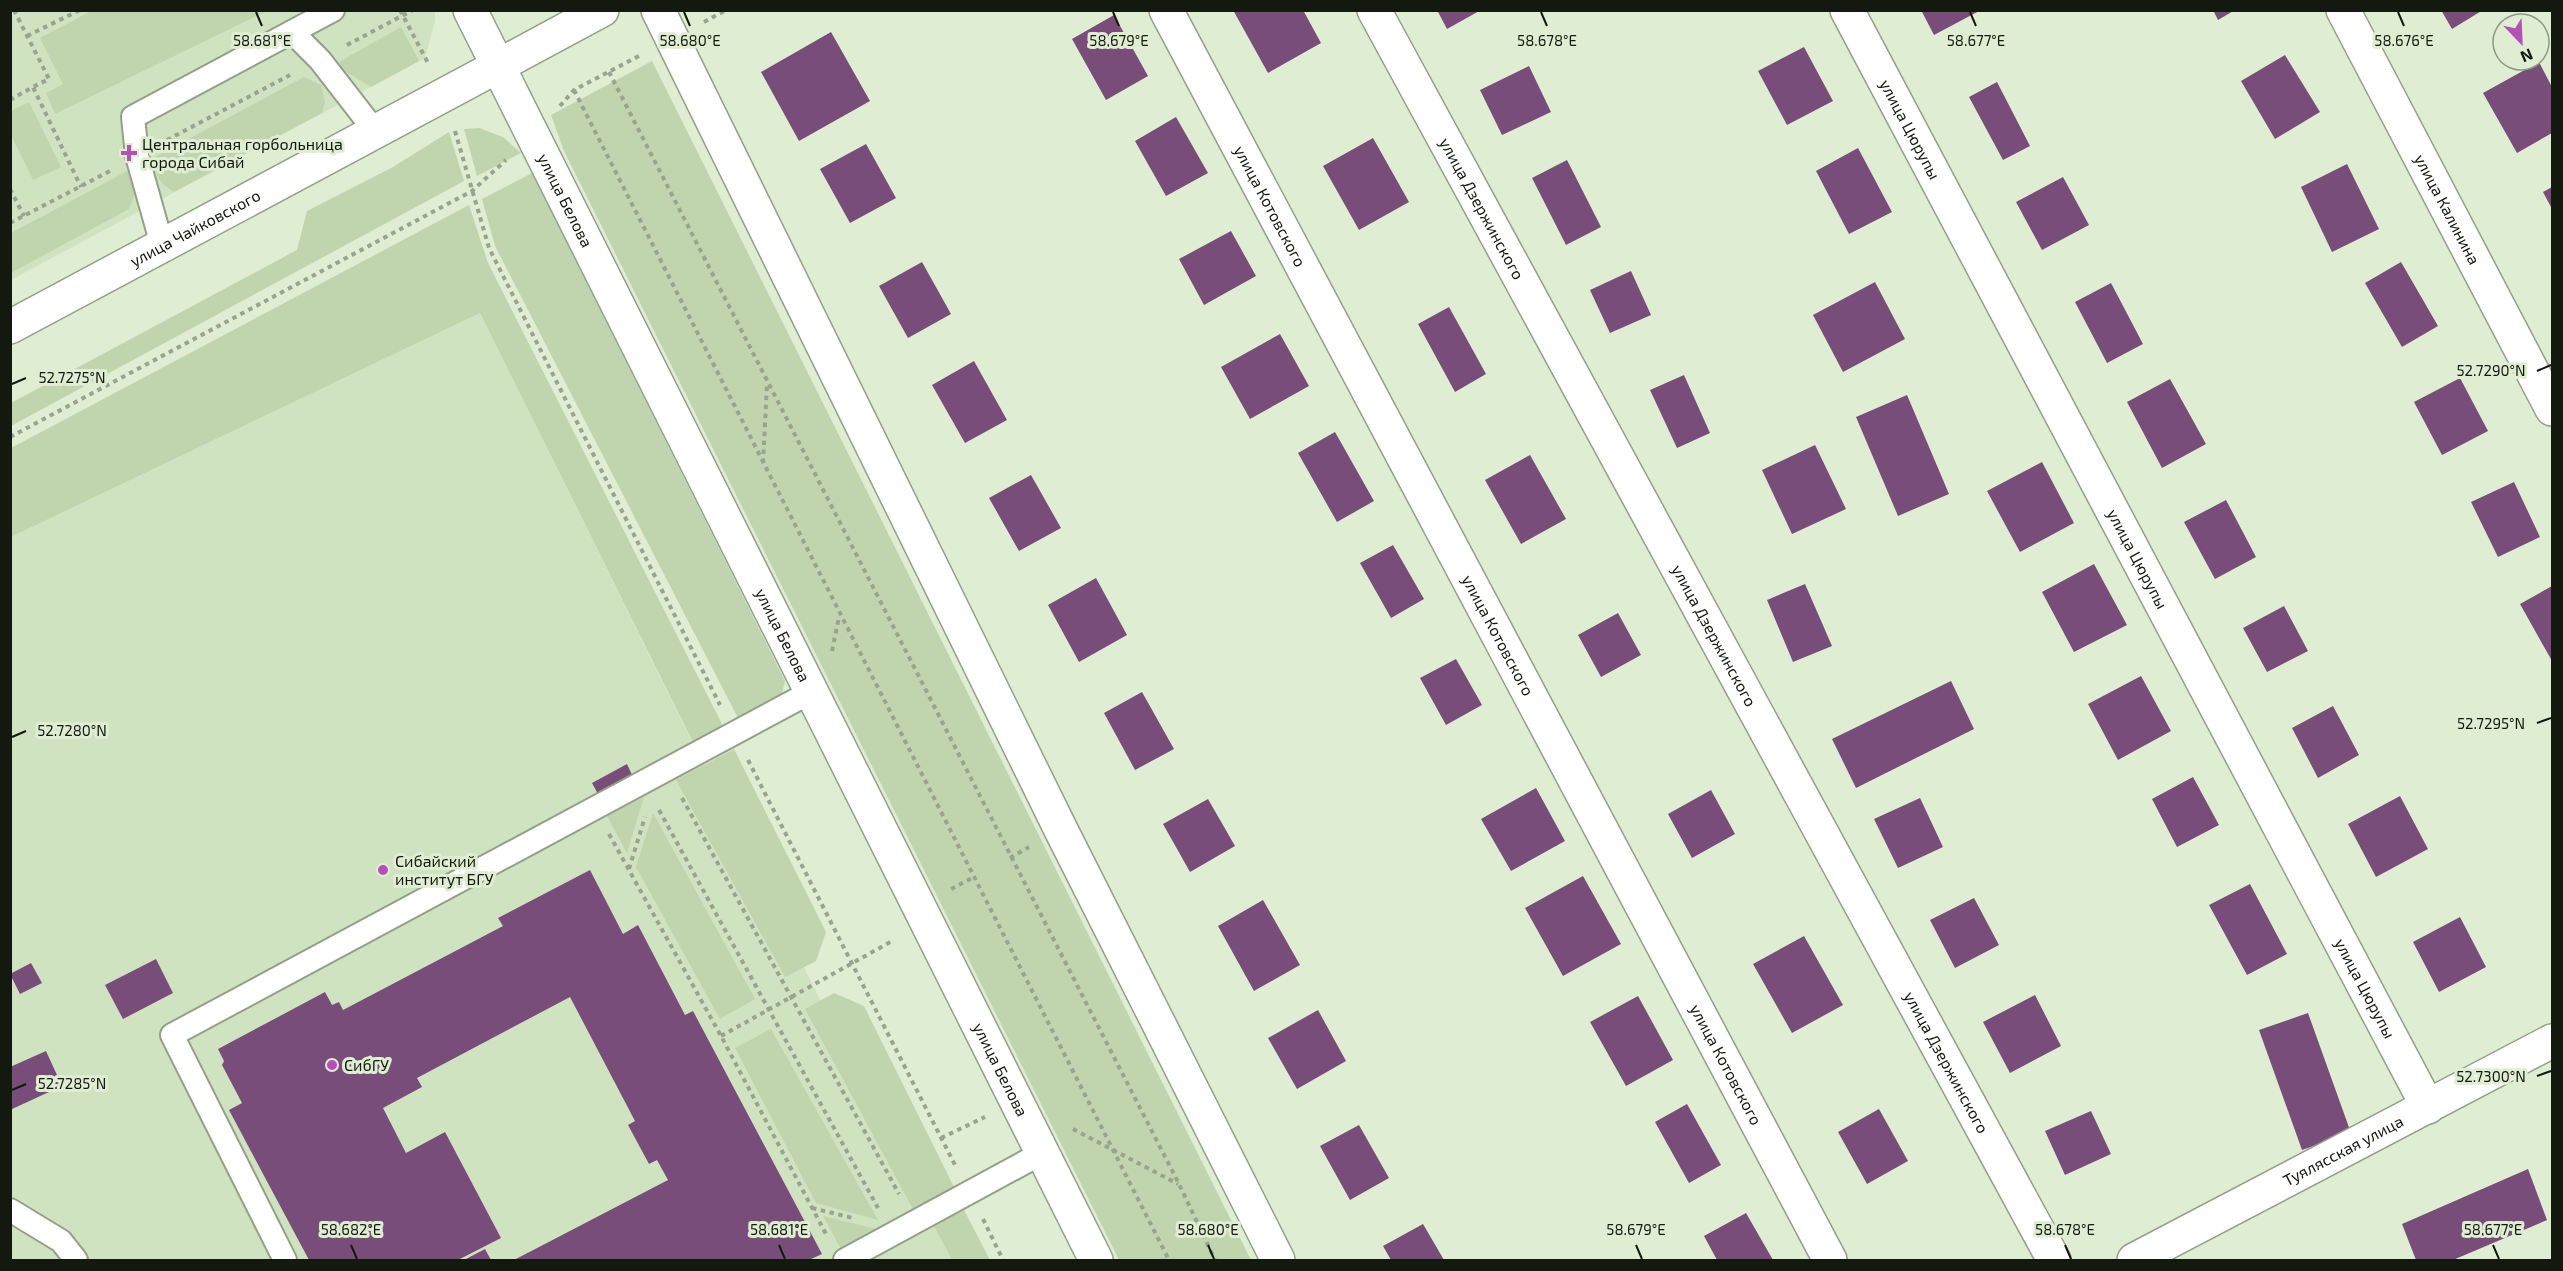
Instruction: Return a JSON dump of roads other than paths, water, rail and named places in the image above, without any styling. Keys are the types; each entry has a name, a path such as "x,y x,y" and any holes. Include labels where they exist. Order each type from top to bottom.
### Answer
{"street":[{"name":"улица Белова","path":"470,10 1096,1260"},
{"name":"улица Чайковского","path":"10,327 602,10"},
{"name":"улица Котовского","path":"1166,10 1830,1260"},
{"name":"улица Дзержинского","path":"1374,10 2054,1260"},
{"name":"улица Цюрупы","path":"1848,10 2428,1107"},
{"name":"улица Калинина","path":"2343,10 2553,409"},
{"path":"665,25 1067,840 1278,1260"},
{"name":"Туялясская улица","path":"2134,1260 2553,1041"}],"lane":[{"path":"162,245 137,156 133,117 333,10"},
{"path":"292,33 320,60 375,131"},
{"path":"285,1260 172,1035 316,955 596,809 648,790 667,771 811,692"},
{"path":"845,1260 891,1231 915,1224 1042,1153"},
{"path":"10,1210 61,1241 76,1260"}],"place":[{"name":"Центральная горбольница города Сибай","path":"129,153"},
{"name":"Сибайский институт БГУ","path":"383,870"},
{"name":"СибГУ","path":"332,1065"}]}
